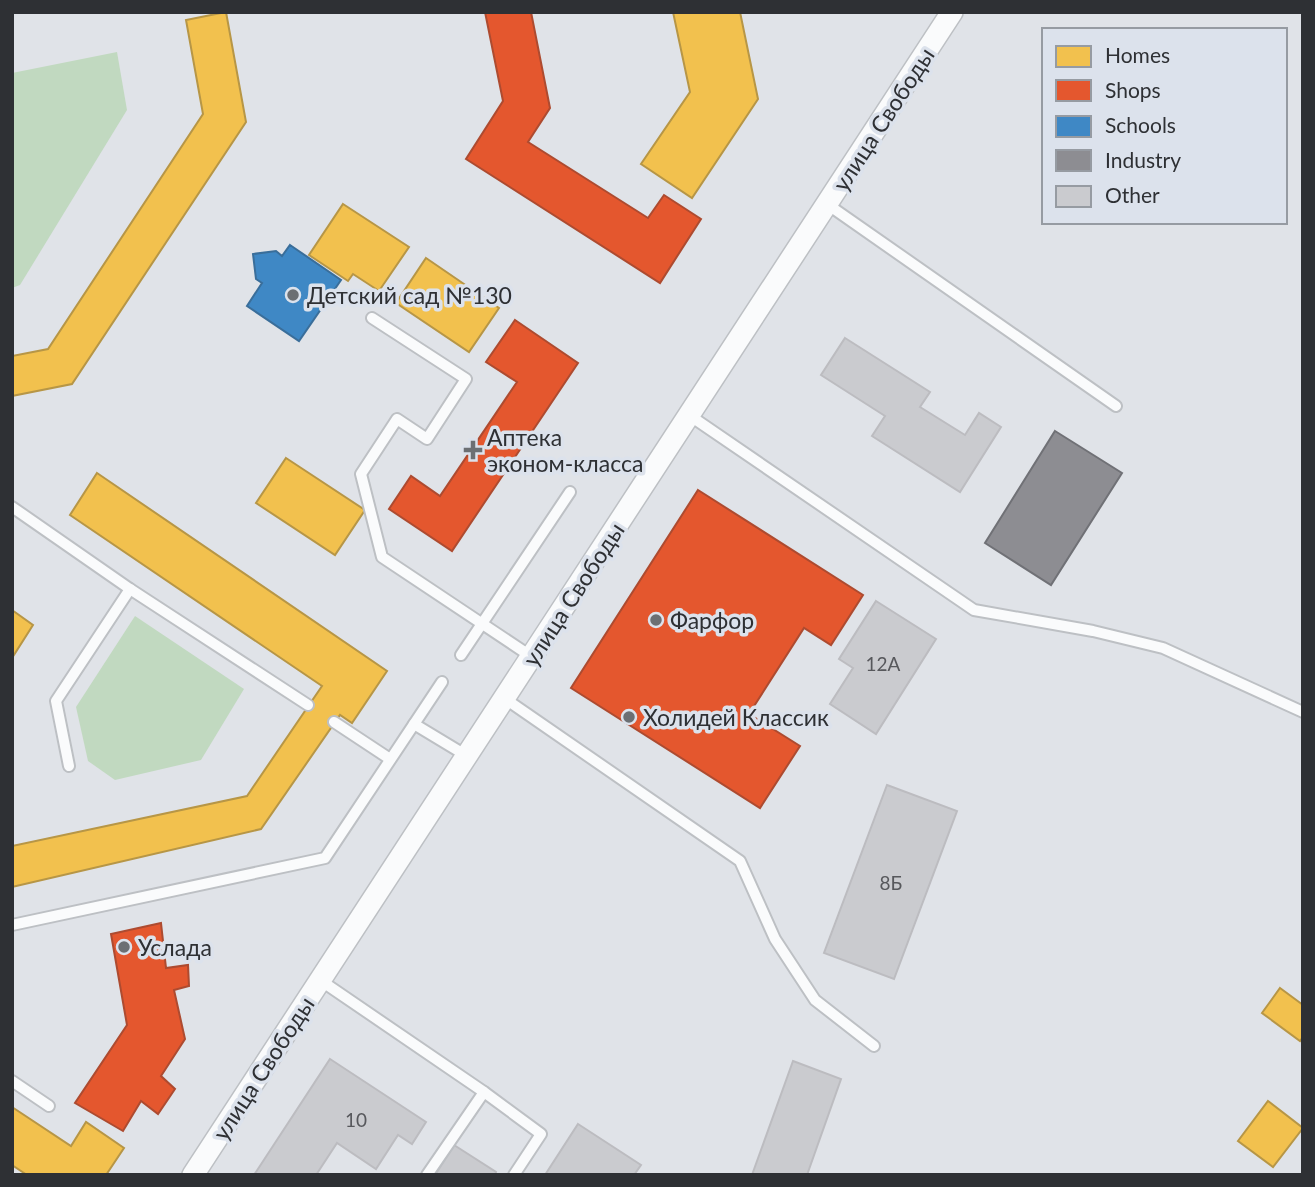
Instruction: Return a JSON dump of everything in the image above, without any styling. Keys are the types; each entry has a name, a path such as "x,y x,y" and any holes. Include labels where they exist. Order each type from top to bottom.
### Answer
{"street":[{"name":"улица Свободы","path":"193,1175 952,12"}],"lane":[{"path":"827,204 1116,406"},
{"path":"372,318 466,379 427,439 397,419 361,474 382,557 532,657"},
{"path":"689,415 974,610 1093,631 1163,648 1303,712"},
{"path":"461,655 570,492"},
{"path":"12,507 130,590 308,705"},
{"path":"69,766 56,701 130,590"},
{"path":"12,925 325,858 442,682"},
{"path":"504,698 740,861 775,939 815,1000 874,1046"},
{"path":"334,722 390,759"},
{"path":"414,724 467,756"},
{"path":"320,980 541,1134 514,1175"},
{"path":"12,1081 49,1106"},
{"path":"427,1175 484,1092"}],"green space":[{"path":"117,52 127,110 20,285 12,288 12,73"},
{"path":"135,616 244,689 201,760 115,780 88,761 76,707"}],"building: Homes":[{"path":"226,12 246,122 72,384 12,396 12,356 48,349 203,114 186,20"},
{"path":"673,12 740,12 758,99 692,198 641,164 690,92"},
{"path":"343,204 409,247 379,291 353,274 348,281 309,255"},
{"path":"426,258 499,308 469,352 396,303"},
{"path":"286,458 365,510 335,555 256,503"},
{"path":"97,473 387,671 352,723 340,715 261,829 12,887 12,846 247,796 322,686 70,515"},
{"path":"12,610 33,625 12,658"},
{"path":"1280,988 1303,1005 1303,1037 1300,1041 1262,1013"},
{"path":"1268,1101 1303,1128 1273,1167 1238,1141"},
{"path":"12,1107 71,1146 86,1122 124,1148 106,1175 27,1175 12,1165"}],"building: Shops":[{"path":"485,12 531,12 550,108 528,142 648,218 664,195 701,219 660,283 466,159 503,101"},
{"path":"515,320 578,363 452,551 389,509 411,476 440,496 517,382 486,362"},
{"path":"698,490 863,595 831,645 804,628 749,714 800,746 760,808 571,688"},
{"path":"161,923 166,968 188,965 189,986 174,990 185,1039 161,1076 175,1089 158,1114 141,1101 123,1131 75,1103 127,1025 111,934"}],"building: Schools":[{"name":"Детский сад №130","path":"290,245 341,280 299,341 247,306 262,283 256,279 253,254 276,251 282,256"}],"building: Industry":[{"path":"1055,431 1122,473 1051,585 985,543"}],"building: Other":[{"path":"845,338 930,392 920,407 965,435 979,413 1001,427 960,492 872,436 885,416 821,375"},
{"path":"876,601 936,639 876,734 830,704 853,668 839,659"},
{"path":"887,785 957,811 894,979 824,953"},
{"path":"330,1059 426,1122 412,1144 398,1135 376,1169 337,1143 316,1175 254,1175"},
{"path":"793,1061 841,1079 807,1175 752,1175"},
{"path":"578,1124 641,1165 634,1175 545,1175"},
{"path":"454,1145 496,1172 495,1175 435,1175"}],"place":[{"name":"Детский сад №130","path":"293,295"},
{"name":"Аптека эконом-класса","path":"473,450"},
{"name":"Фарфор","path":"656,620"},
{"name":"Холидей Классик","path":"629,717"},
{"name":"Услада","path":"124,947"}]}
